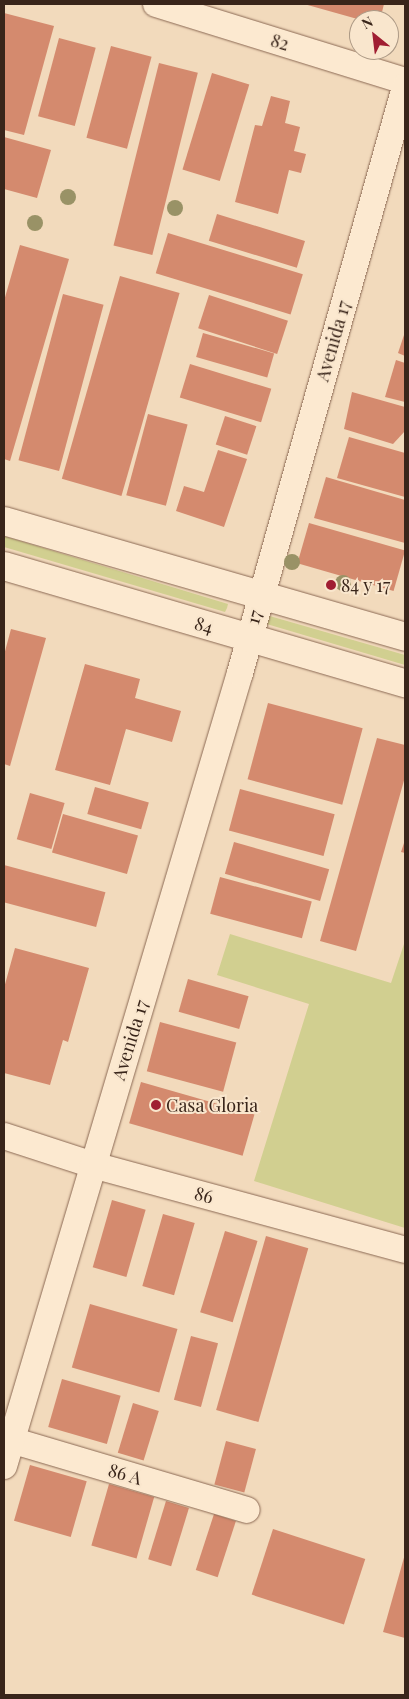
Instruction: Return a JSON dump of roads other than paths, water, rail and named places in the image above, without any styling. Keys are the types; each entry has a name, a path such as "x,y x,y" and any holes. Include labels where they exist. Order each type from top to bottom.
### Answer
{"main road":[{"path":"4,521 405,637"},
{"name":"84","path":"4,566 405,684"}],"street":[{"name":"82","path":"156,4 405,81"},
{"name":"Avenida 17","path":"260,596 405,87"},
{"name":"17","path":"248,639 260,596"},
{"name":"Avenida 17","path":"7,1439 93,1165 248,639"},
{"name":"86","path":"4,1136 93,1165 405,1250"},
{"path":"4,1466 7,1439"},
{"name":"86 A","path":"7,1439 247,1510"}],"place":[{"name":"84 y 17","path":"331,585"},
{"name":"Casa Gloria","path":"156,1105"}]}
